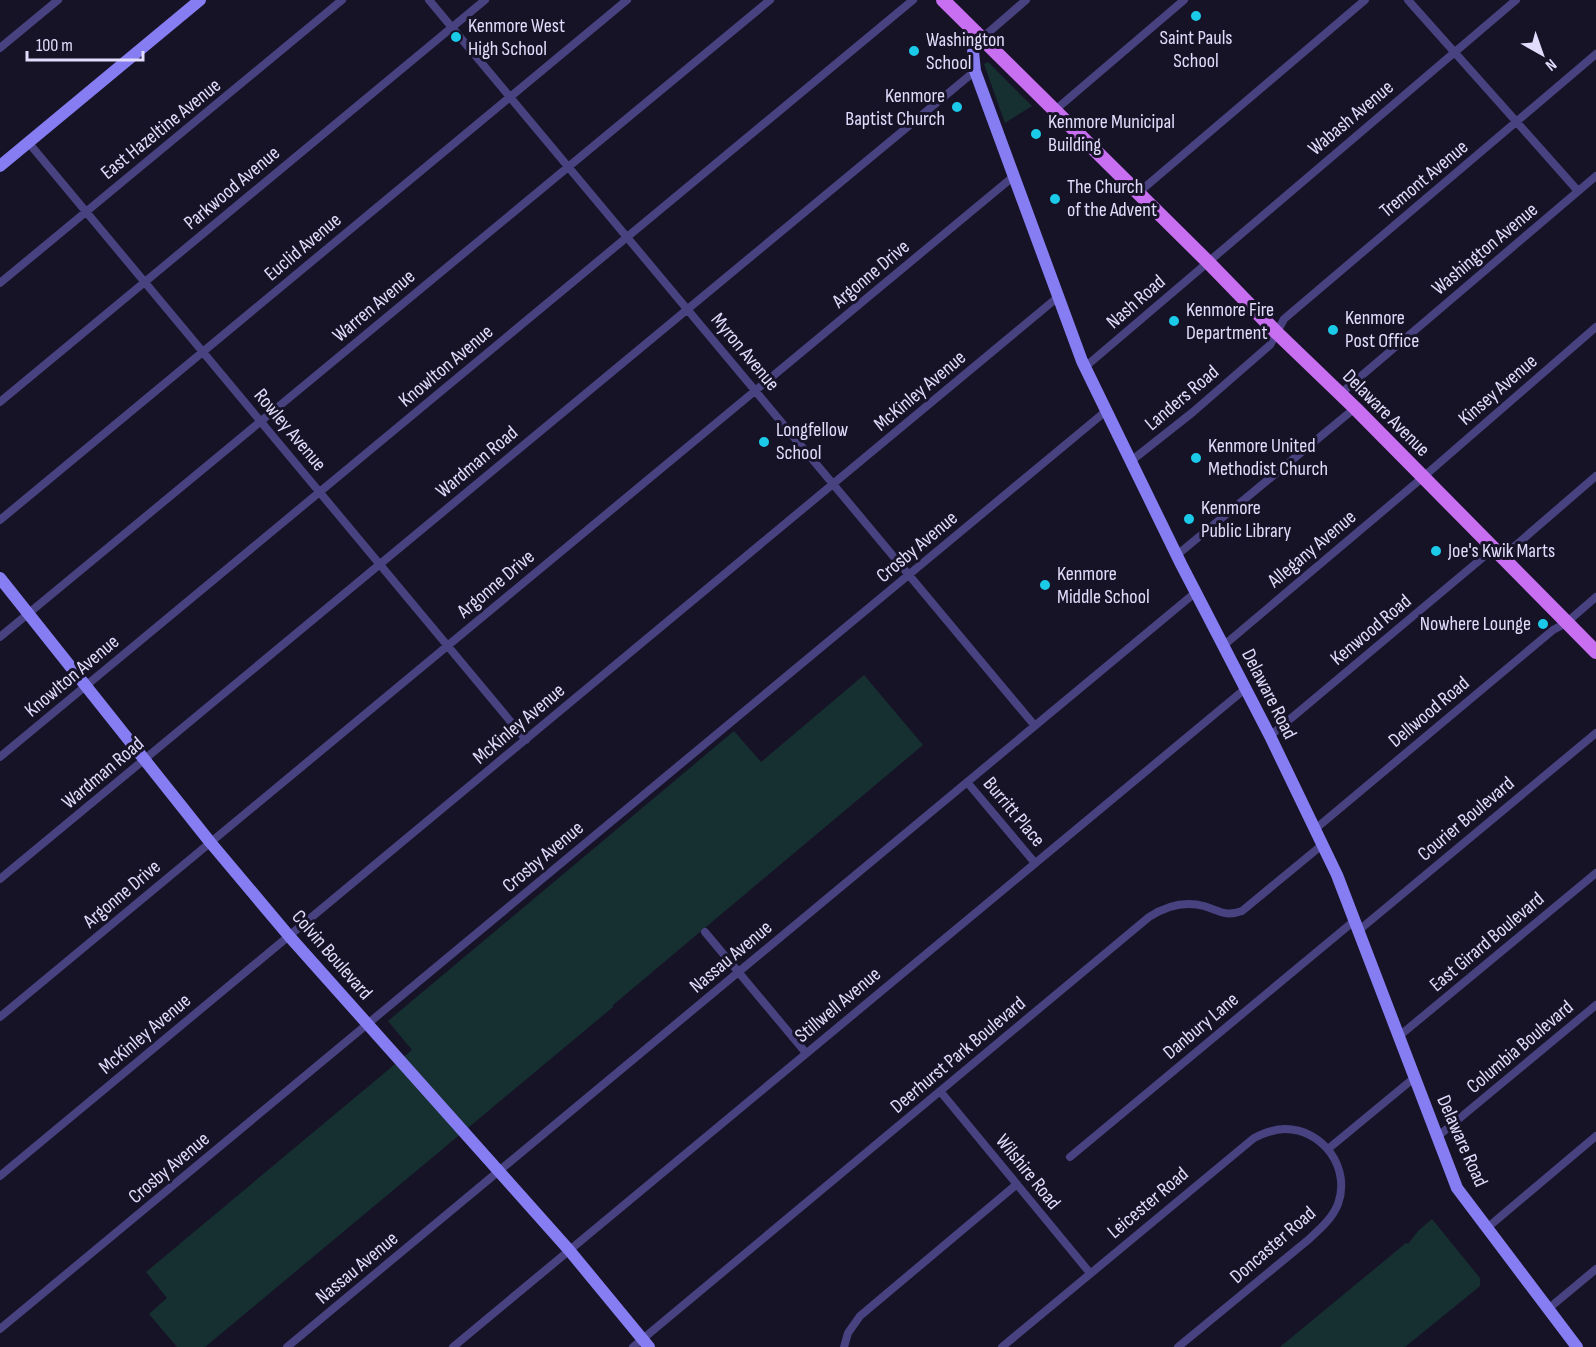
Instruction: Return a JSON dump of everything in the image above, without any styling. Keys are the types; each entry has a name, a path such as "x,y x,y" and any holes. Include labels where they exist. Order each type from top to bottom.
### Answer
{"main road":[{"name":"Delaware Avenue","path":"943,0 1355,408 1596,652"}],"street":[{"path":"0,48 58,0"},
{"path":"0,166 200,0"},
{"name":"East Hazeltine Avenue","path":"0,283 342,0"},
{"name":"Myron Avenue","path":"429,0 1035,726"},
{"name":"Parkwood Avenue","path":"0,402 485,0"},
{"name":"Euclid Avenue","path":"0,520 627,0"},
{"name":"Warren Avenue","path":"0,638 770,0"},
{"name":"Knowlton Avenue","path":"0,757 913,0"},
{"path":"982,38 1026,0"},
{"path":"1054,111 1184,0"},
{"path":"1138,194 1365,0"},
{"path":"1408,0 1578,191"},
{"name":"Wabash Avenue","path":"1208,262 1516,0"},
{"name":"Delaware Road","path":"982,38 973,52 975,71 1085,367 1337,875 1457,1188 1577,1347"},
{"name":"Tremont Avenue","path":"1277,333 1284,319 1596,54"},
{"name":"Wardman Road","path":"0,879 975,71"},
{"name":"Rowley Avenue","path":"28,142 526,740"},
{"name":"Argonne Drive","path":"0,1017 1014,176"},
{"name":"Washington Avenue","path":"1340,394 1596,176"},
{"name":"Nash Road","path":"1085,367 1208,262"},
{"name":"McKinley Avenue","path":"0,1176 1058,297"},
{"name":"Kinsey Avenue","path":"1422,478 1596,327"},
{"name":"Landers Road","path":"1131,461 1193,412 1270,345 1277,333"},
{"path":"1177,555 1355,408"},
{"name":"Crosby Avenue","path":"0,1329 1106,411"},
{"name":"Kenwood Road","path":"1270,736 1596,476"},
{"name":"Allegany Avenue","path":"1223,646 1422,478"},
{"name":"Colvin Boulevard","path":"0,578 210,842 289,936 569,1250 641,1344"},
{"name":"Nassau Avenue","path":"287,1347 1196,592"},
{"name":"Dellwood Road","path":"1314,830 1553,630 1566,623 1596,597"},
{"name":"Stillwell Avenue","path":"453,1347 1245,688"},
{"name":"Courier Boulevard","path":"1356,926 1596,733"},
{"name":"Burritt Place","path":"967,782 1035,863"},
{"name":"Deerhurst Park Boulevard","path":"641,1344 1156,912 1188,904 1208,907 1227,914 1242,911 1322,845"},
{"name":"East Girard Boulevard","path":"1398,1037 1596,873"},
{"name":"Danbury Lane","path":"1070,1157 1356,926"},
{"path":"705,932 806,1053"},
{"name":"Columbia Boulevard","path":"1437,1137 1596,1005"},
{"path":"1328,1149 1414,1078"},
{"name":"Wilshire Road","path":"940,1091 1090,1273"},
{"name":"Leicester Road","path":"1002,1347 1254,1138 1274,1130 1296,1130 1313,1137 1328,1149"},
{"path":"1487,1228 1596,1136"},
{"name":"Doncaster Road","path":"1179,1347 1308,1240 1329,1219 1337,1206 1341,1188 1336,1160 1328,1149"},
{"path":"844,1347 848,1333 860,1316 1017,1184"},
{"path":"1548,1309 1596,1269"}],"green space":[{"path":"988,62 1032,106 1005,123 984,64"},
{"path":"864,675 923,745 205,1347 177,1347 149,1314 167,1298 146,1272 412,1050 388,1021 734,731 761,762"},
{"path":"1432,1219 1480,1278 1480,1286 1405,1347 1280,1347 1406,1243 1408,1244"}],"place":[{"name":"Saint Pauls School","path":"1196,16"},
{"name":"Kenmore West High School","path":"456,37"},
{"name":"Washington School","path":"914,51"},
{"name":"Kenmore Baptist Church","path":"957,107"},
{"name":"Kenmore Municipal Building","path":"1036,134"},
{"name":"The Church of the Advent","path":"1055,199"},
{"name":"Kenmore Fire Department","path":"1174,321"},
{"name":"Kenmore Post Office","path":"1333,330"},
{"name":"Longfellow School","path":"764,442"},
{"name":"Kenmore United Methodist Church","path":"1196,458"},
{"name":"Kenmore Public Library","path":"1189,519"},
{"name":"Joe's Kwik Marts","path":"1436,551"},
{"name":"Kenmore Middle School","path":"1045,585"},
{"name":"Nowhere Lounge","path":"1543,624"}]}
